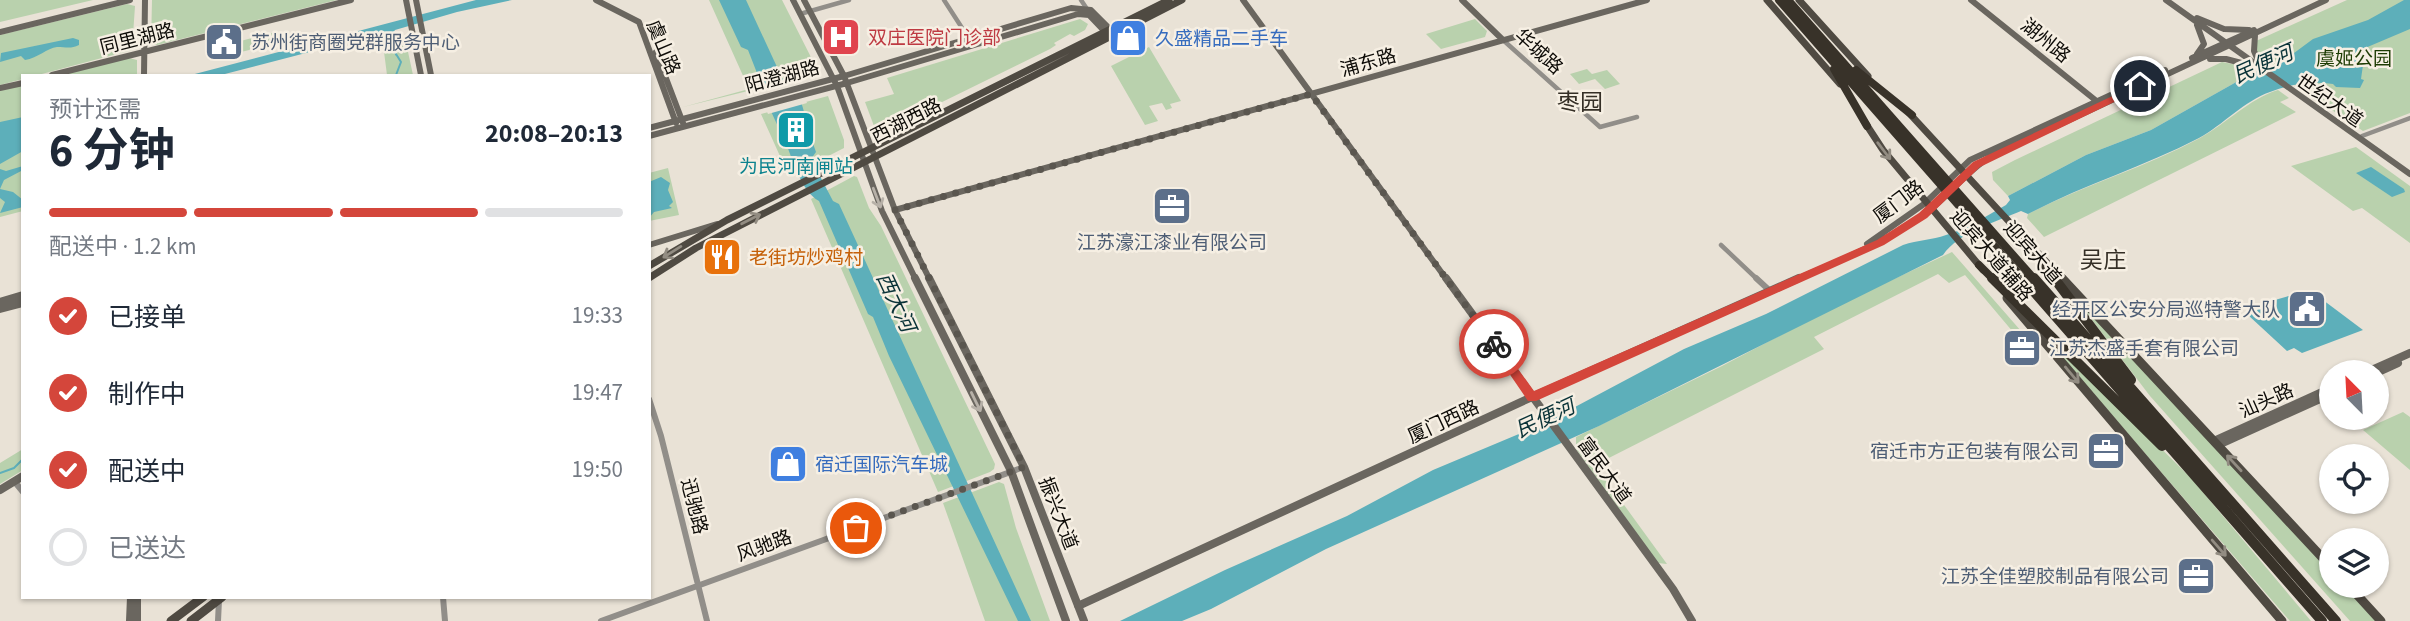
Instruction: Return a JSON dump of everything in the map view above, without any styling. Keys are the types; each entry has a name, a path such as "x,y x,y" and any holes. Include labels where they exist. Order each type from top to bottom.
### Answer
{"highway":[{"path":"1783,1 1793,21 1835,71 1867,126"},
{"name":"迎宾大道","path":"1783,1 1826,43 1894,125"},
{"name":"迎宾大道","path":"1783,1 1894,125 2320,621"},
{"path":"1826,43 1912,115"},
{"path":"2022,236 2126,374 2221,490"},
{"path":"1979,265 2217,501"},
{"name":"迎宾大道","path":"2015,265 2337,621"}],"main road":[{"name":"西湖西路","path":"1110,33 1169,0"},
{"name":"西湖西路","path":"651,277 799,189 1110,33 1182,0"},
{"name":"迎宾大道辅路","path":"1767,0 1844,89 1867,126 1944,226 2282,621"},
{"name":"迎宾大道辅路","path":"1799,0 1862,70 1912,115 1964,170 2022,236 2319,554"},
{"name":"西湖西路","path":"651,266 727,220 799,189"},
{"path":"2360,598 2381,621"},
{"path":"171,621 200,599"},
{"path":"191,621 219,599"}],"street":[{"path":"0,30 115,0"},
{"path":"0,30 130,0"},
{"path":"142,0 142,74"},
{"name":"同里湖路","path":"56,74 351,0"},
{"path":"406,0 421,74"},
{"path":"416,0 431,74"},
{"name":"虞山路","path":"598,0 639,22 680,124"},
{"name":"振兴大道","path":"793,0 835,83 882,211 1011,471 1066,621"},
{"name":"振兴大道","path":"804,0 845,80 895,210 1024,467 1084,621"},
{"path":"800,14 849,0"},
{"path":"944,0 971,42"},
{"path":"1081,0 1093,18 1110,33"},
{"name":"富民大道","path":"1242,0 1427,248 1673,589 1692,621"},
{"name":"华城路","path":"1462,0 1597,125 1603,128 1637,117"},
{"name":"浦东路","path":"895,210 1647,0"},
{"name":"湖州路","path":"1973,0 2100,102"},
{"name":"世纪大道","path":"2166,0 2194,18"},
{"name":"世纪大道","path":"2171,0 2291,90 2410,172"},
{"name":"厦门路","path":"1861,249 1928,206 1986,151 2229,45 2317,0"},
{"name":"厦门路","path":"2255,32 2326,0"},
{"path":"1086,7 1096,12 1110,33"},
{"name":"阳澄湖路","path":"651,135 680,124 755,104 822,90 835,83 971,42 1071,8 1086,7"},
{"name":"阳澄湖路","path":"971,42 1078,14 1087,14 1093,18"},
{"path":"2194,18 2224,29 2255,32 2254,51 2261,68"},
{"path":"2194,18 2204,44 2195,59"},
{"path":"2195,59 2226,58 2261,68"},
{"path":"0,88 21,83"},
{"name":"阳澄湖路","path":"755,104 818,83 835,83"},
{"name":"世纪大道","path":"2291,90 2362,136 2410,172"},
{"path":"2362,136 2410,118"},
{"name":"阳澄湖路","path":"651,128 680,124"},
{"path":"651,244 727,220"},
{"path":"1721,245 1769,290"},
{"name":"厦门西路","path":"1078,606 1861,249"},
{"path":"0,302 21,296"},
{"path":"0,309 21,304"},
{"path":"2389,363 2410,355"},
{"path":"2389,366 2410,355"},
{"name":"汕头路","path":"2216,443 2319,394"},
{"name":"汕头路","path":"2216,443 2319,399"},
{"name":"迅驰路","path":"651,405 708,621"},
{"name":"风驰路","path":"601,621 1024,467"},
{"path":"0,492 19,480"},
{"path":"130,621 131,599"},
{"path":"137,599 137,621"},
{"path":"218,621 220,599"},
{"path":"443,599 445,621"}],"green space":[{"path":"0,0 93,0 0,22"},
{"path":"152,0 337,0 157,45 151,44"},
{"path":"709,0 782,0 820,75 683,107 749,89"},
{"name":"虞姬公园","path":"2347,0 2410,0 2410,113 2363,131 2262,63 2255,48 2256,41"},
{"path":"127,4 135,6 132,50 42,74 21,74 21,80 0,85 0,35"},
{"path":"1080,19 1088,24 1085,30 1074,36 1070,34 1054,43 1056,45 1050,49 877,134 865,102 894,94 887,78"},
{"path":"1475,19 1487,31 1485,37 1441,49 1426,34"},
{"path":"272,33 273,44 225,56 225,45"},
{"path":"405,38 413,74 387,74 383,44"},
{"path":"1149,47 1181,101 1170,104 1172,108 1166,110 1162,103 1149,106 1158,121 1145,125 1111,66"},
{"path":"129,58 137,60 137,74 64,74"},
{"path":"2222,62 2243,66 2254,72 2151,130 2086,155 2008,196 1993,180 1992,172 2015,160"},
{"path":"1587,69 1592,74 1607,70 1620,84 1605,89 1595,79 1579,84 1570,74"},
{"path":"21,85 21,212 0,217 0,90"},
{"path":"2278,90 2289,98 2280,102 2296,112 2044,237 2027,218 2028,214 2049,204 2200,138 2257,99"},
{"path":"828,96 844,140 844,148 789,176 761,114"},
{"path":"2356,147 2410,186 2410,243 2362,208 2353,211 2291,166"},
{"path":"668,168 679,215 651,221 651,172"},
{"path":"854,176 857,177 869,208 881,226 995,464 990,472 938,492 811,199"},
{"path":"1952,252 2028,339 2029,345 2024,345 1965,275 1949,283 1938,274 1814,337 1824,349 1595,465 1667,564 1658,563 1576,449 1576,437 1722,366 1840,304"},
{"path":"2060,278 2319,557 2319,586 2150,396"},
{"path":"2057,346 2191,478 2311,621 2290,621 2053,347"},
{"path":"2403,412 2410,417 2410,470 2389,452 2389,444 2379,444 2363,430 2389,430 2389,418"},
{"path":"21,450 21,471 0,484 0,463"},
{"path":"999,482 1004,484 1016,528 1050,621 985,621 943,503"},
{"path":"2330,598 2357,598 2378,621 2350,621"}],"water":[{"path":"476,0 512,0 395,30 393,33 401,40 396,56 392,49 395,40 375,35 225,74 195,74"},
{"path":"719,0 746,0 783,80 793,81 816,152 811,159 833,201 839,204 1031,621 1018,621 889,356 873,317 868,314 819,201 807,190 798,174 785,141 791,138 788,129 780,131 755,76 757,73 748,50 741,47"},
{"path":"2404,0 2410,0 2410,29 2358,51 2363,65 2361,79 2364,80 2360,88 2309,83 2260,96 2199,138 2028,214 2021,211 1979,229 1958,240 1943,255 1599,426 1326,549 1211,609 1182,621 1120,621 1225,570 1347,516 1433,470 1543,424 1684,349 1766,314 1903,245 1941,237 1969,226 2006,205 2010,200 2008,196 2086,155 2151,130 2254,72 2274,68 2313,39 2368,20"},
{"path":"73,38 79,40 79,45 53,48 25,60 21,56 0,62 1,53"},
{"path":"21,117 21,152 0,164 0,122"},
{"path":"21,167 21,171 4,180 0,189 0,169 6,171"},
{"path":"2371,167 2405,192 2392,197 2356,173"},
{"path":"661,177 670,183 668,190 673,202 669,206 672,208 654,212 651,216 651,181"},
{"path":"0,189 13,192 21,198 21,208 0,213 5,202 0,198"},
{"path":"2309,290 2363,330 2302,353 2294,348 2287,351 2248,315 2275,300"}],"pier":[{"path":"797,81 807,103 768,114 758,92"}],"waterway":[{"path":"396,54 401,62 396,74"},
{"path":"0,473 14,468 21,461"}],"way so far":[{"path":"856,528 1024,467 895,210 1311,94 1427,248 1494,344"}],"place":[{"name":"双庄医院门诊部","path":"841,37"},
{"name":"久盛精品二手车","path":"1128,38"},
{"name":"苏州街商圈党群服务中心","path":"224,42"},
{"name":"为民河南闸站","path":"796,130"},
{"name":"江苏濠江漆业有限公司","path":"1172,206"},
{"name":"老街坊炒鸡村","path":"722,257"},
{"name":"经开区公安分局巡特警大队","path":"2307,309"},
{"name":"江苏杰盛手套有限公司","path":"2022,348"},
{"name":"宿迁市方正包装有限公司","path":"2106,451"},
{"name":"宿迁国际汽车城","path":"788,464"},
{"name":"江苏全佳塑胶制品有限公司","path":"2196,576"}],"district":[{"name":"枣园","path":"1580,102"},
{"name":"吴庄","path":"2103,260"}],"route":[{"path":"1494,344 1532,397 1880,242 1923,216 1977,165 1990,157 2140,86"}],"water label":[{"name":"民便河","path":"2263,64"},
{"name":"西大河","path":"896,302"},
{"name":"民便河","path":"1545,418"}]}
